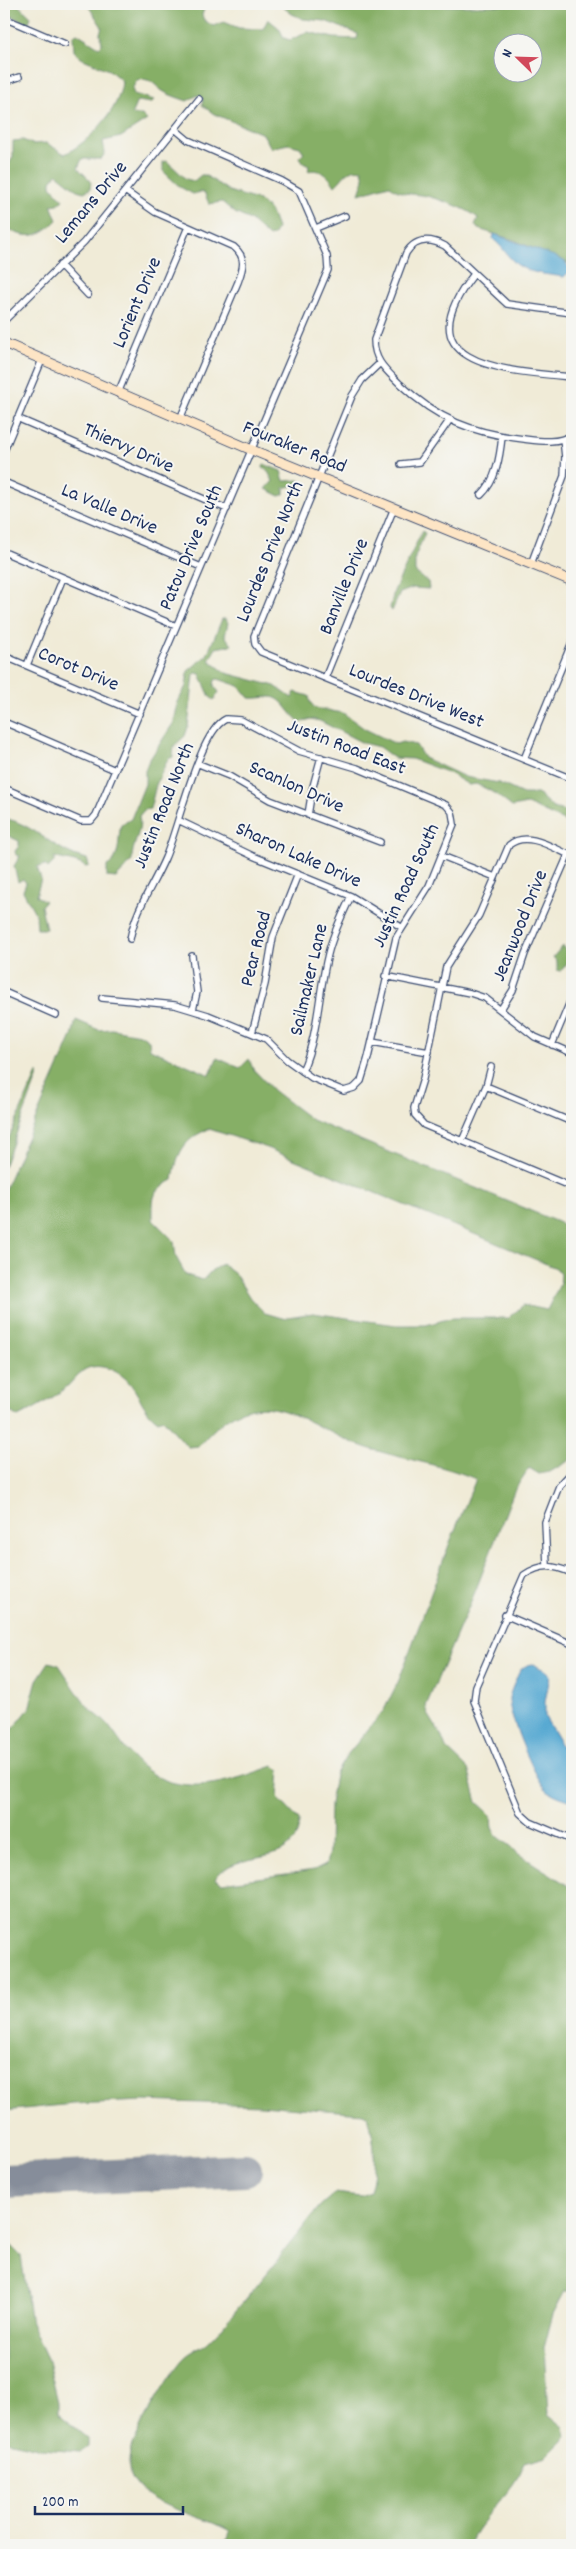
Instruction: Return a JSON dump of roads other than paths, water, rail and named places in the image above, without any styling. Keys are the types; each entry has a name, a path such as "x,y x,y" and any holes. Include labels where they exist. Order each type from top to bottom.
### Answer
{"main road":[{"name":"Fouraker Road","path":"4,343 252,450 572,581"}],"street":[{"path":"4,18 65,44"},
{"path":"4,82 19,77"},
{"name":"Lemans Drive","path":"4,321 84,242 199,99"},
{"name":"Patou Drive South","path":"4,788 81,821 88,822 96,815 323,283 328,262 303,197 293,186 188,140 175,129"},
{"path":"125,190 155,212 234,247 241,255 243,266 238,282 180,419"},
{"path":"316,228 345,216"},
{"name":"Lorient Drive","path":"118,393 188,227"},
{"path":"572,313 510,305 445,246 428,240 420,241 406,253 375,331 374,346 380,363 424,405 449,421 476,431 502,436 548,441 563,440 572,435"},
{"path":"60,265 88,295"},
{"path":"474,274 462,290 449,324 450,338 455,345 474,359 490,367 572,377"},
{"path":"4,451 42,360"},
{"name":"Lourdes Drive North","path":"254,639 352,396 362,380 380,363"},
{"name":"Thiervy Drive","path":"17,418 227,509"},
{"path":"401,464 420,462 449,421"},
{"path":"481,495 488,489 497,466 502,436"},
{"path":"531,564 564,476 565,457 563,440"},
{"name":"La Valle Drive","path":"4,482 201,568"},
{"name":"Banville Drive","path":"325,678 394,508"},
{"path":"4,552 176,626"},
{"path":"27,665 63,578"},
{"name":"Lourdes Drive West","path":"254,639 261,652 572,779"},
{"path":"524,759 572,642"},
{"name":"Corot Drive","path":"4,656 140,714"},
{"name":"Justin Road East","path":"226,719 241,720 299,751 387,780 446,805 452,812"},
{"name":"Justin Road North","path":"130,939 136,915 165,859 185,794 198,764 216,726 226,719"},
{"path":"4,722 115,770"},
{"path":"308,815 312,790 321,757"},
{"name":"Scanlon Drive","path":"198,764 229,776 270,800 380,842"},
{"name":"Justin Road South","path":"302,1071 321,1083 344,1090 354,1088 361,1081 372,1042 392,949 402,927 422,897 442,856 454,824 452,812"},
{"name":"Sharon Lake Drive","path":"178,820 254,856 351,896 402,927"},
{"path":"570,855 528,838 517,839 507,848 479,915 450,959 442,988 424,1079 415,1102 415,1115 424,1125 572,1187"},
{"name":"Jeanwood Drive","path":"501,1009 513,990 525,954 570,855"},
{"path":"442,856 496,877"},
{"name":"Pear Road","path":"252,1032 265,984 273,937 298,874"},
{"name":"Sailmaker Lane","path":"302,1071 313,1040 334,933 351,896"},
{"path":"192,956 197,992 193,1010"},
{"path":"386,976 485,998 529,1033 572,1053"},
{"path":"4,992 56,1015"},
{"path":"552,1045 572,997"},
{"path":"102,998 175,1005 193,1010 252,1032 277,1047 302,1071"},
{"path":"372,1042 429,1052"},
{"path":"462,1141 486,1086 491,1067"},
{"path":"486,1086 572,1122"},
{"path":"547,1564 545,1522 560,1486 572,1472"},
{"path":"572,1573 547,1564 535,1567 524,1575 476,1686 474,1701 520,1813 530,1822 572,1840"},
{"path":"506,1616 572,1644"}],"water":[{"path":"494,234 554,256 564,261 571,270 564,277 529,271 512,260 493,239"},
{"path":"533,1664 548,1672 550,1676 545,1702 545,1717 558,1739 572,1775 572,1801 551,1793 540,1781 522,1745 513,1718 509,1699 511,1691 521,1670 527,1665"}]}
